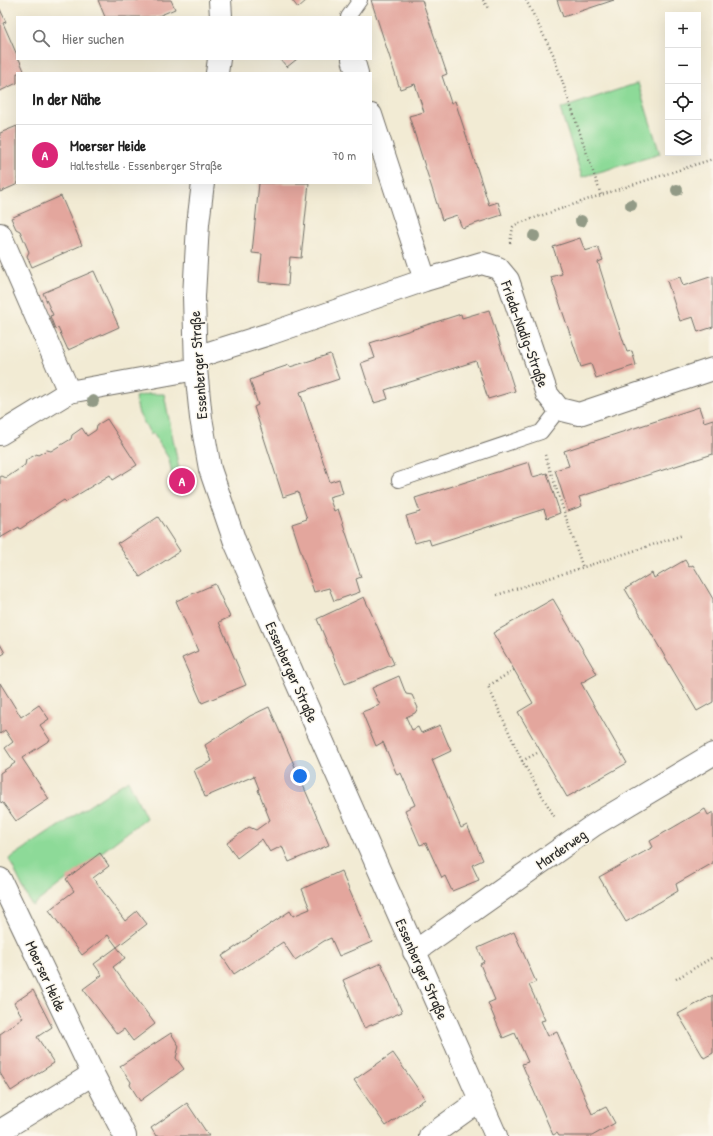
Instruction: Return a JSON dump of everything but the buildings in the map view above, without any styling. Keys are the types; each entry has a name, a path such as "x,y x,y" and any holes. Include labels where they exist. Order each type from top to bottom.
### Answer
{"street":[{"path":"220,0 221,16"},
{"path":"217,72 219,60"},
{"path":"352,60 357,72"},
{"path":"372,118 426,280"},
{"name":"Essenberger Straße","path":"203,184 198,224 194,297 196,363 201,418 210,469 235,542 496,1136"},
{"path":"0,234 69,392"},
{"name":"Frieda-Nadig-Straße","path":"196,363 269,334 426,280 482,263 498,268 508,280 547,394 559,409"},
{"path":"0,434 69,392 196,363"},
{"path":"559,409 579,414 713,369"},
{"name":"Marderweg","path":"414,952 594,825 713,754"},
{"name":"Moerser Heide","path":"0,879 93,1074 125,1136"},
{"path":"0,1131 93,1074"},
{"path":"430,1136 480,1100"}],"lane":[{"path":"349,16 360,0"},
{"path":"399,480 541,432 559,409"}],"path":[{"path":"483,0 489,10"},
{"path":"526,0 554,54 601,195"},
{"path":"498,268 509,246 513,227 517,224 713,159"},
{"path":"538,433 583,568"},
{"path":"497,595 683,535"},
{"path":"514,670 488,686 522,761 570,843"},
{"path":"522,761 539,752"},
{"path":"676,979 713,957"}],"green space":[{"path":"638,83 660,154 582,177 560,109"},
{"path":"148,394 164,394 183,489 175,490 169,459 153,433 151,435 139,414 135,397"},
{"path":"128,780 146,818 32,906 9,859"}],"place":[{"name":"Moerser Heide","path":"182,481"}]}
